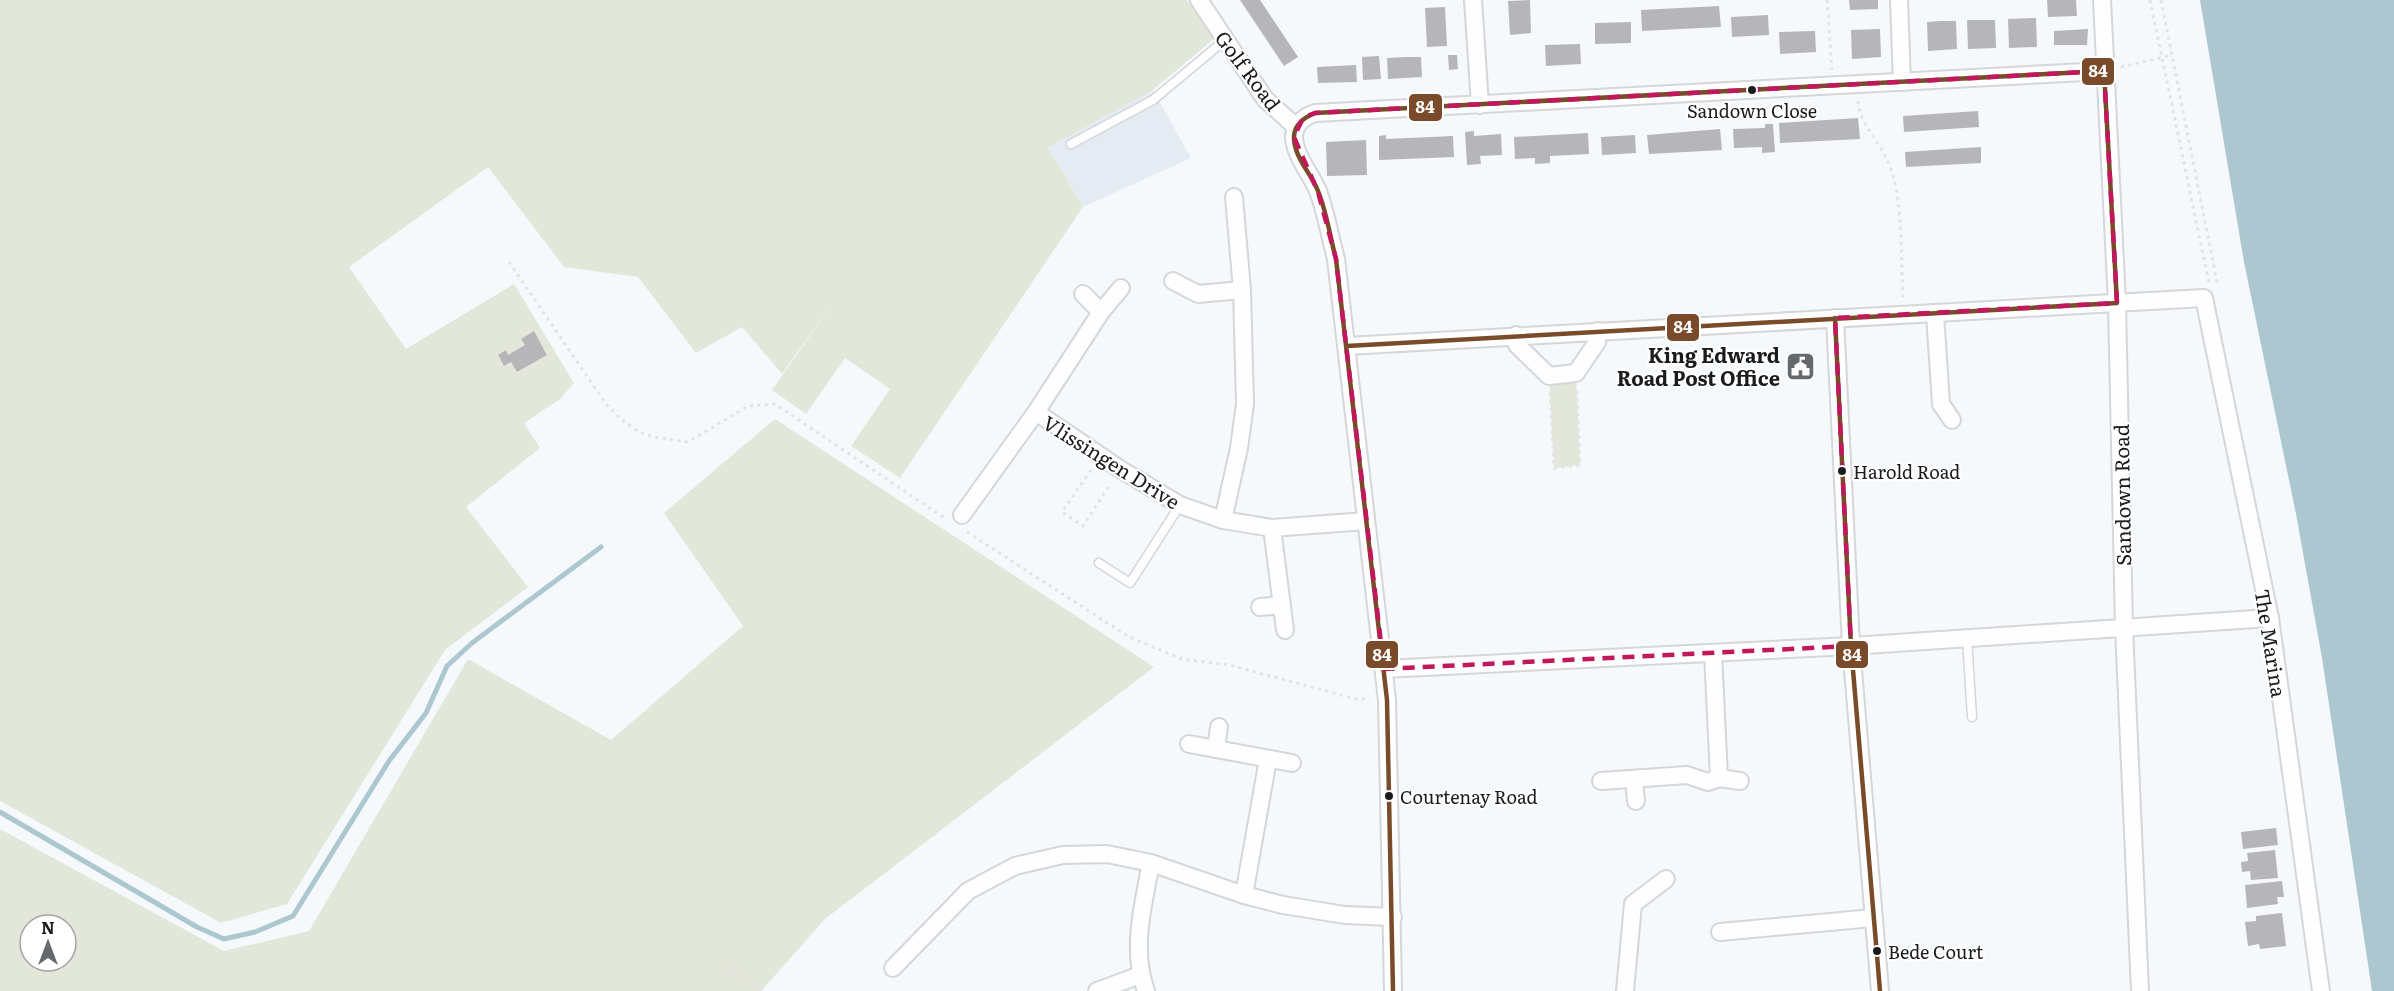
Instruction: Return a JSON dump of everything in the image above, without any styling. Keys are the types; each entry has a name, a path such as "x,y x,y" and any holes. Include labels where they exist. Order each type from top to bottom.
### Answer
{"street":[{"name":"Golf Road","path":"1199,0 1265,99 1296,127 1294,137 1298,153 1318,192 1336,259 1387,700 1394,991"},
{"path":"1473,0 1480,105"},
{"path":"1899,0 1902,82"},
{"name":"Sandown Road","path":"2102,0 2117,303 2124,628 2140,991"},
{"path":"1296,127 1303,118 1314,113 2104,71"},
{"path":"1223,520 1243,423 1242,290 1234,197"},
{"path":"1173,281 1198,294 1242,290"},
{"path":"960,523 1101,312 1121,288"},
{"path":"1083,294 1101,312"},
{"name":"The Marina","path":"2117,303 2204,298 2270,618 2321,991"},
{"path":"1347,346 2117,303"},
{"path":"1935,314 1941,404 1952,420"},
{"path":"1835,318 1851,646 1880,991"},
{"path":"1516,335 1517,345 1549,376 1576,373 1597,342 1598,331"},
{"name":"Vlissingen Drive","path":"1036,412 1120,469 1180,505 1223,520 1272,528 1366,521"},
{"path":"1272,528 1285,630"},
{"path":"1260,607 1282,605"},
{"path":"1384,669 1851,646 2270,618"},
{"path":"1713,653 1719,778"},
{"path":"1216,749 1219,728"},
{"path":"1189,744 1292,763"},
{"path":"1244,895 1268,759"},
{"path":"1601,781 1688,775 1708,782 1719,778 1740,781"},
{"path":"1634,779 1636,801"},
{"path":"893,968 968,891 1015,866 1063,855 1107,854 1151,863 1244,895 1283,905 1345,915 1393,917"},
{"path":"1146,991 1140,975 1139,940 1151,863"},
{"path":"1625,991 1633,904 1666,879"},
{"path":"1720,932 1873,918"},
{"path":"1097,991 1140,975"}],"lane":[{"path":"1071,144 1153,100 1225,40"},
{"path":"1099,563 1130,583 1180,505"},
{"path":"1966,638 1972,717"}],"path":[{"path":"1827,0 1833,86"},
{"path":"2150,0 2207,275"},
{"path":"2104,71 2172,55"},
{"path":"1856,85 1859,113 1889,164 1897,190 1904,315"},
{"path":"2204,262 2213,260"},
{"path":"509,262 606,404 622,420 639,432 654,437 688,442 748,406 776,404 960,523 1129,637 1182,659 1229,665 1356,699 1387,700"},
{"path":"1549,376 1554,468 1580,465 1576,373"},
{"path":"1100,455 1062,512 1083,526 1120,469"},
{"path":"722,963 762,991"}],"highlighted area":[{"path":"2104,71 2117,303 1835,318 1851,646 1384,669 1336,259 1318,192 1294,137 1303,118 1315,113"}],"shaded area":[{"path":"0,0 1187,0 1215,38 1153,90 1048,148 1083,207 900,478 851,446 890,389 845,358 806,414 772,390 840,293 782,374 742,327 696,353 638,277 564,267 488,167 349,267 406,349 514,284 574,383 560,399 524,423 540,448 466,507 528,587 445,650 287,904 221,923 0,801","holes":["534,332 547,354 517,372 511,362 504,366 498,356 506,351 508,355 525,345 521,339"]},
{"path":"1153,90 1191,158 1083,207 1048,148"},
{"path":"1576,373 1580,465 1554,468 1549,376"},
{"path":"775,419 1154,667 825,919 761,991 0,991 0,829 224,951 309,931 468,659 611,740 743,626 664,513"}],"water":[{"path":"2200,0 2394,0 2394,991 2372,991 2322,658 2296,514 2244,262"}],"building":[{"path":"1240,0 1260,0 1298,57 1284,66"},
{"path":"1530,0 1531,33 1510,35 1508,1"},
{"path":"1849,0 1878,0 1878,9 1850,10"},
{"path":"2047,0 2076,0 2077,16 2048,17"},
{"path":"1719,6 1721,27 1642,31 1641,10"},
{"path":"1445,7 1447,46 1427,47 1425,8"},
{"path":"1768,15 1769,35 1732,37 1731,17"},
{"path":"2036,18 2037,47 2009,48 2008,19"},
{"path":"1967,20 1995,20 1996,48 1968,49"},
{"path":"1956,21 1957,49 1928,51 1927,22"},
{"path":"1631,22 1631,43 1595,44 1595,23"},
{"path":"1880,29 1881,57 1852,59 1851,30"},
{"path":"2088,29 2087,45 2054,45 2054,31"},
{"path":"1815,31 1816,52 1780,54 1779,32"},
{"path":"1580,44 1581,64 1546,66 1545,45"},
{"path":"1448,55 1457,55 1458,69 1449,70"},
{"path":"1379,56 1381,79 1363,80 1362,57"},
{"path":"1421,57 1422,77 1388,79 1387,58"},
{"path":"1356,65 1357,82 1318,83 1317,67"},
{"path":"1978,111 1979,127 1904,132 1903,116"},
{"path":"1858,118 1860,139 1780,143 1779,123"},
{"path":"1765,124 1773,124 1775,152 1762,153 1762,147 1734,148 1733,129 1765,128"},
{"path":"1720,129 1722,150 1649,154 1647,135"},
{"path":"1474,131 1474,136 1501,134 1502,155 1480,156 1481,164 1467,165 1465,132"},
{"path":"1588,133 1589,154 1550,156 1550,163 1535,164 1535,158 1515,159 1514,137"},
{"path":"1386,135 1386,139 1453,136 1454,157 1379,160 1379,136"},
{"path":"1635,135 1636,153 1602,155 1601,137"},
{"path":"1366,140 1367,175 1327,176 1326,142"},
{"path":"1981,147 1981,163 1906,167 1905,152"},
{"path":"534,331 547,355 517,372 511,362 504,366 498,355 506,350 508,355 525,345 521,339"},
{"path":"2276,828 2278,845 2243,849 2241,832"},
{"path":"2275,850 2278,878 2251,880 2250,871 2242,872 2241,862 2248,861 2247,853"},
{"path":"2282,881 2284,897 2277,897 2278,904 2247,908 2245,885"},
{"path":"2282,913 2286,946 2260,949 2259,944 2248,946 2245,922 2256,921 2256,916"}],"waterway":[{"path":"0,812 197,927 224,939 255,932 293,916 389,761 426,713 447,666 472,643 601,547"}],"transit line":[{"name":"84","path":"1347,346 2117,303 2104,71 1315,113 1298,124 1294,143 1321,199 1336,259 1387,700 1393,991"},
{"name":"84","path":"1835,318 1851,646 1880,991"}],"place":[{"name":"Sandown Close","path":"1752,90"},
{"name":"King Edward Road Post Office","path":"1801,366"},
{"name":"Harold Road","path":"1842,471"},
{"name":"Courtenay Road","path":"1389,796"},
{"name":"Bede Court","path":"1877,951"}]}
